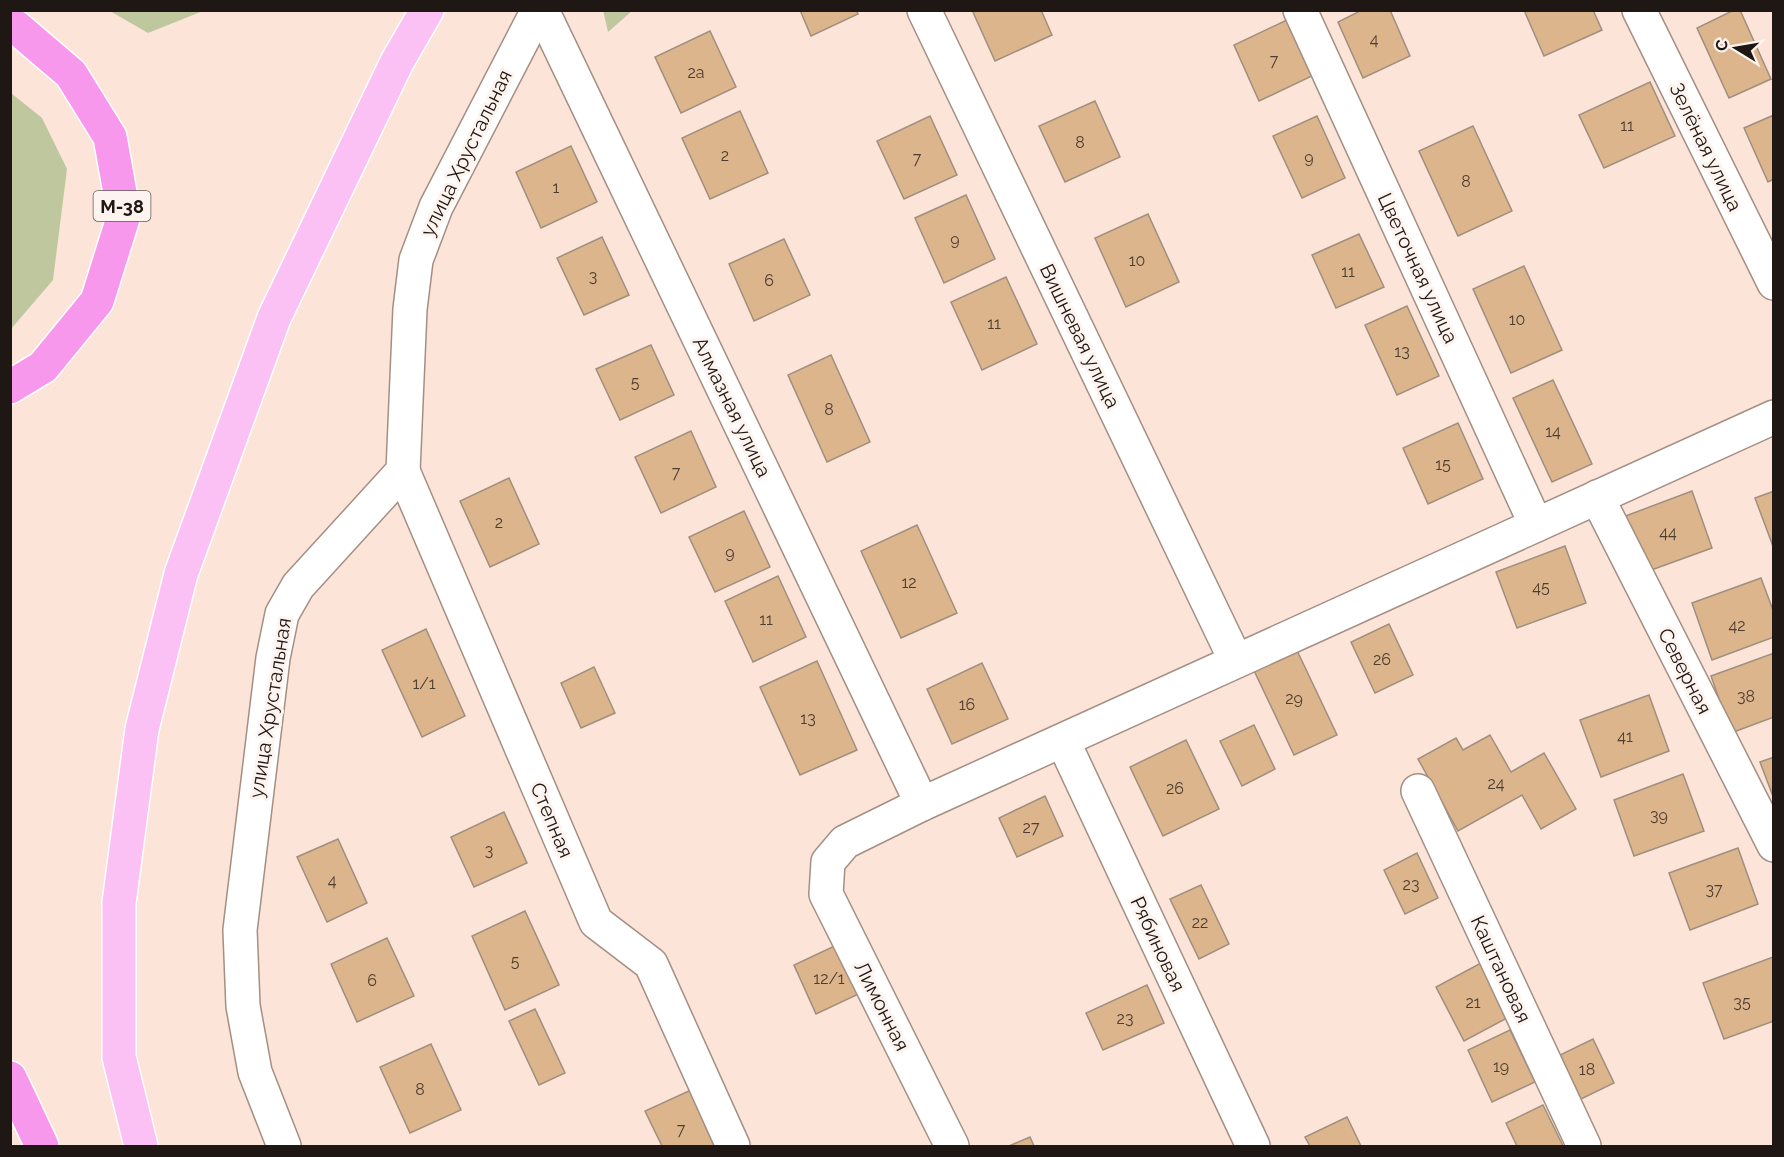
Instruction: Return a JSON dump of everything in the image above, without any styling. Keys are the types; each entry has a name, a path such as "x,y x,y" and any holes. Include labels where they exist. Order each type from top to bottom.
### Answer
{"highway":[{"name":"M-38","path":"10,25 16,27 71,74 111,137 124,215 97,301 43,367 10,387"},
{"path":"10,1078 42,1146"}],"main road":[{"path":"141,1146 119,1057 119,903 142,729 178,585 273,318 397,62 427,10"}],"street":[{"name":"улица Хрустальная","path":"284,1146 255,1072 243,1006 240,930 273,658 282,614 298,586 404,471 410,309 416,260 436,207 538,10"},
{"name":"Алмазная улица","path":"543,10 922,804"},
{"name":"Вишневая улица","path":"924,10 1236,661"},
{"name":"Цветочная улица","path":"1300,10 1536,525"},
{"name":"Зелёная улица","path":"1639,10 1773,283"},
{"path":"922,804 1773,417"},
{"name":"Степная","path":"404,471 596,922 651,964 733,1146"},
{"name":"Северная","path":"1598,497 1773,845"},
{"name":"Рябиновая","path":"1063,741 1253,1146"},
{"name":"Каштановая","path":"1418,791 1584,1146"},
{"name":"Лимонная","path":"922,804 845,842 828,862 826,894 952,1146"}],"green space":[{"path":"603,10 632,10 632,11 608,32"},
{"path":"110,11 203,11 148,33"},
{"path":"11,93 42,118 67,169 53,280 11,329"}],"building":[{"path":"800,10 856,10 858,14 811,36"},
{"path":"972,10 1041,10 1052,35 995,61"},
{"path":"1362,10 1390,10 1410,56 1363,78 1338,22"},
{"path":"1524,10 1593,10 1602,30 1544,56"},
{"path":"1734,10 1740,10 1771,79 1729,98 1697,28"},
{"path":"1289,19 1314,75 1259,101 1234,45"},
{"path":"710,31 736,87 681,113 655,57"},
{"path":"1650,82 1675,136 1604,168 1579,115"},
{"path":"1095,101 1120,157 1065,182 1039,126"},
{"path":"740,111 768,173 710,199 682,138"},
{"path":"1774,115 1774,179 1768,182 1744,128"},
{"path":"930,116 957,175 904,199 877,141"},
{"path":"1317,116 1345,178 1302,198 1273,136"},
{"path":"1473,126 1512,211 1458,236 1419,151"},
{"path":"571,146 597,202 541,228 516,172"},
{"path":"966,195 995,259 944,283 915,218"},
{"path":"1148,214 1179,282 1126,307 1095,238"},
{"path":"1359,234 1384,287 1336,308 1312,255"},
{"path":"602,237 629,295 584,315 557,258"},
{"path":"784,239 810,295 754,321 729,264"},
{"path":"1524,266 1562,350 1511,373 1473,289"},
{"path":"1006,277 1037,344 982,370 951,302"},
{"path":"1407,306 1439,376 1397,395 1365,325"},
{"path":"651,345 674,395 620,420 596,369"},
{"path":"831,355 870,442 827,462 788,375"},
{"path":"1553,380 1592,464 1552,482 1513,398"},
{"path":"1458,423 1483,479 1428,504 1403,448"},
{"path":"691,431 716,487 661,513 635,457"},
{"path":"509,478 539,544 490,567 460,501"},
{"path":"1692,491 1712,548 1643,573 1623,517"},
{"path":"1774,491 1774,549 1755,498"},
{"path":"744,511 770,567 715,592 689,537"},
{"path":"917,525 957,613 901,638 861,551"},
{"path":"1565,546 1586,603 1517,628 1496,572"},
{"path":"778,576 806,637 753,662 725,601"},
{"path":"1761,578 1774,613 1774,637 1712,660 1692,603"},
{"path":"1389,624 1413,675 1375,693 1351,642"},
{"path":"426,629 465,716 422,737 382,650"},
{"path":"1293,642 1337,735 1294,755 1250,662"},
{"path":"1774,653 1774,717 1731,733 1711,676"},
{"path":"817,661 857,750 800,775 760,687"},
{"path":"982,663 1008,719 952,744 927,689"},
{"path":"594,667 615,713 581,728 561,683"},
{"path":"1649,695 1669,751 1601,777 1580,720"},
{"path":"1254,725 1275,769 1242,786 1220,741"},
{"path":"1490,735 1511,772 1544,753 1576,809 1541,829 1522,795 1458,831 1418,759 1456,738 1463,750"},
{"path":"1186,740 1219,809 1163,836 1130,767"},
{"path":"1774,757 1774,799 1760,762"},
{"path":"1683,774 1704,831 1634,856 1614,800"},
{"path":"1045,796 1063,836 1017,857 999,818"},
{"path":"504,812 527,863 474,887 451,837"},
{"path":"338,839 367,903 327,922 297,857"},
{"path":"1738,848 1758,904 1690,930 1669,873"},
{"path":"1417,853 1438,898 1405,914 1384,870"},
{"path":"1201,885 1229,944 1199,959 1170,899"},
{"path":"525,911 559,985 505,1010 472,936"},
{"path":"387,938 414,996 357,1022 331,964"},
{"path":"843,942 865,991 816,1014 794,965"},
{"path":"1773,957 1774,1021 1724,1039 1703,983"},
{"path":"1481,963 1509,1017 1464,1041 1436,987"},
{"path":"1147,985 1164,1023 1103,1050 1086,1013"},
{"path":"535,1009 565,1073 539,1085 509,1021"},
{"path":"1510,1030 1535,1082 1492,1102 1468,1050"},
{"path":"1593,1039 1614,1083 1581,1099 1560,1055"},
{"path":"431,1044 461,1110 410,1133 380,1067"},
{"path":"691,1090 716,1146 662,1146 645,1111"},
{"path":"1543,1105 1563,1146 1517,1146 1506,1123"},
{"path":"1347,1117 1361,1146 1310,1146 1305,1137"},
{"path":"1030,1137 1034,1146 1009,1146"}]}
